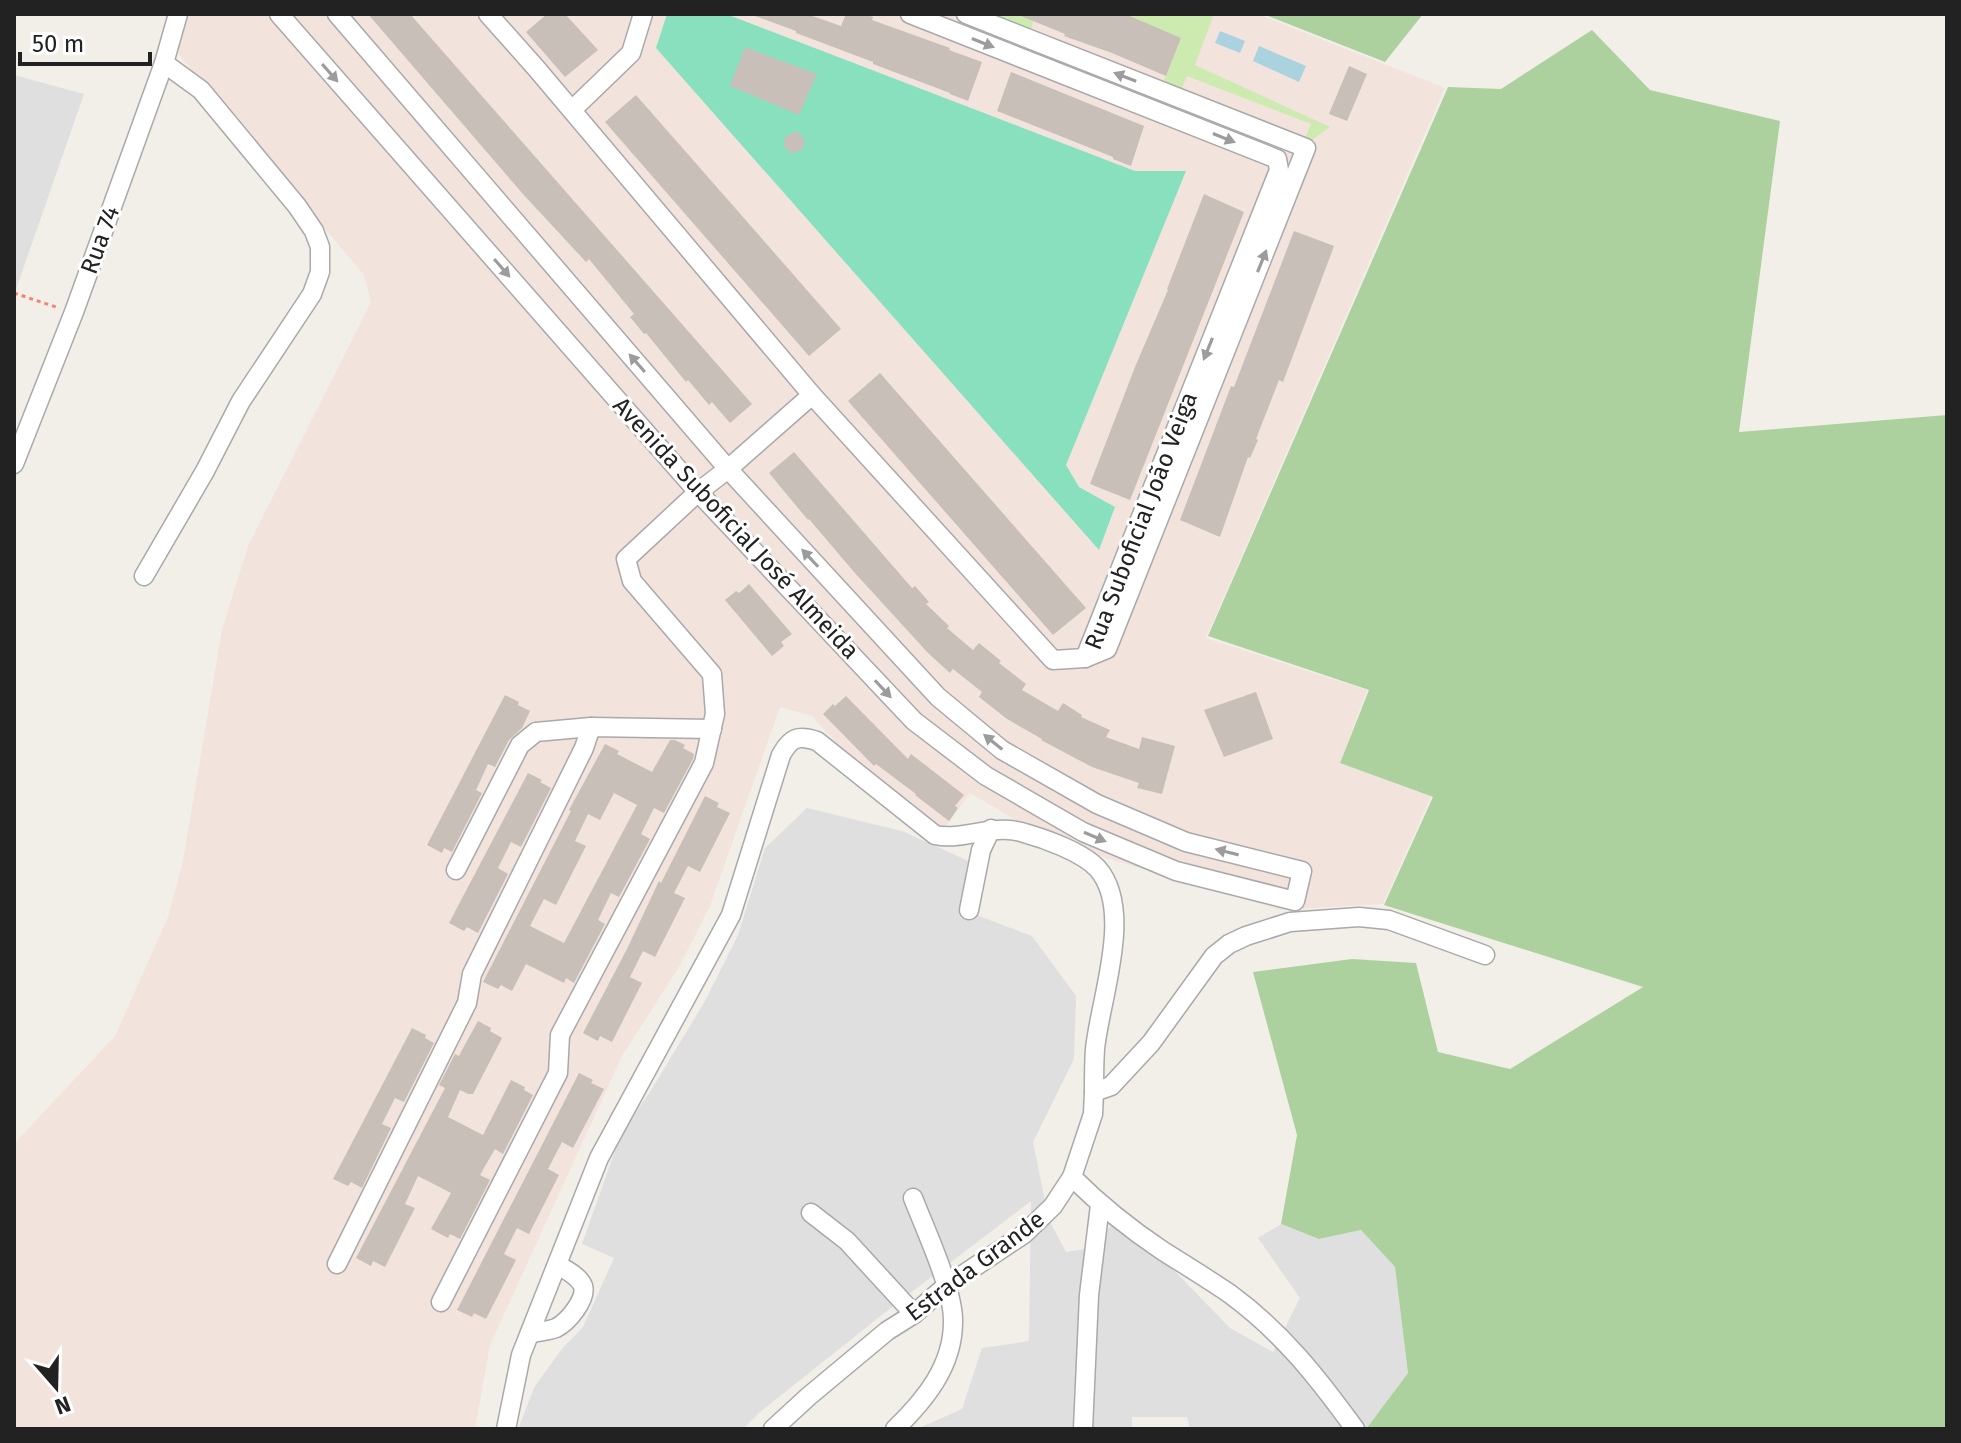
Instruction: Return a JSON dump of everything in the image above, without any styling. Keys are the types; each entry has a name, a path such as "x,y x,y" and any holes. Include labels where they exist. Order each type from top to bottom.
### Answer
{"street":[{"name":"Rua 74","path":"14,464 74,312 164,63 178,14"},
{"name":"Avenida Suboficial José Almeida","path":"279,14 698,492 914,721 986,776 1083,832 1176,871 1295,901 1302,871 1186,842 1097,804 1002,750 938,697 728,469 337,14"},
{"name":"Rua Suboficial João Veiga","path":"488,14 812,395 1053,660 1085,658 1107,649 1306,148 966,14"},
{"path":"572,110 631,53 643,14"},
{"name":"Rua Suboficial João Veiga","path":"910,14 1277,159 1279,170 1085,658"},
{"path":"144,576 205,471 241,401 312,294 320,272 320,247 314,231 297,206 201,90 164,63"},
{"path":"441,1302 558,1073 560,1035 704,763 715,714 712,674 632,581 626,559 698,492 812,395"},
{"path":"456,870 520,745 536,732 591,727 712,729"},
{"path":"337,1264 467,1003 472,974 584,748 591,727"},
{"name":"Estrada Grande","path":"558,1265 599,1158 731,915 787,744 801,737 817,741 935,835 945,837 991,829 1019,831 1088,860 1107,884 1115,930 1095,1050 1093,1114 1072,1177 1053,1206 1024,1234 946,1286 914,1314 887,1331 773,1429"},
{"path":"969,910 981,850 991,829"},
{"path":"1094,1092 1111,1086 1151,1043 1214,956 1246,936 1290,922 1359,917 1389,920 1485,955"},
{"path":"1072,1177 1100,1205 1231,1295 1265,1323 1296,1352 1355,1429"},
{"path":"895,1429 932,1388 948,1358 953,1322 946,1286 913,1198"},
{"path":"1083,1429 1089,1295 1100,1205"},
{"path":"811,1213 847,1241 914,1314"},
{"path":"506,1429 521,1355 530,1333 558,1265 581,1282 584,1289 582,1298 565,1322 530,1333"}],"path":[{"path":"14,293 74,312"}],"shaded area":[{"path":"161,14 667,14 657,49 1099,550 1115,508 1079,487 1065,466 1186,171 1135,171 726,14 1258,14 1445,88 1206,638 1367,690 1340,763 1431,797 1383,904 1280,910 1106,858 1033,830 970,793 942,832 850,758 812,716 780,707 710,906 679,967 622,1056 490,1345 475,1429 14,1429 14,1144 115,1036 168,917 183,861 222,629 248,546 371,302 364,275 179,55 176,21"},
{"path":"14,75 84,94 14,295"},
{"path":"807,808 902,831 973,863 979,916 1032,936 1076,996 1074,1059 1033,1142 1049,1220 1066,1252 1097,1247 1113,1222 1132,1227 1230,1328 1273,1352 1300,1298 1258,1238 1281,1224 1319,1239 1361,1230 1395,1267 1408,1373 1366,1429 1190,1429 1187,1417 1132,1417 1132,1429 917,1429 962,1409 982,1348 1029,1341 1031,1201 883,1314 743,1429 518,1429 535,1386 562,1349 583,1327 614,1258 582,1244 622,1131 650,1092 705,1001 738,935 765,848"}],"green space":[{"path":"667,14 726,14 1135,171 1186,171 1066,465 1079,487 1115,507 1099,550 656,48"},
{"path":"1002,14 1036,14 1030,32 998,20"},
{"path":"1125,14 1214,14 1195,65 1330,127 1309,142 1304,141 1311,124 1187,76 1180,93 1162,86 1181,38 1164,31 1138,31 1142,21"},
{"path":"1263,14 1423,14 1385,62"},
{"path":"1592,30 1650,90 1780,121 1739,432 1947,415 1947,1429 1366,1429 1408,1373 1395,1267 1361,1230 1319,1239 1281,1224 1297,1135 1253,972 1352,959 1416,963 1438,1052 1510,1069 1643,987 1384,905 1433,797 1340,763 1369,690 1208,636 1448,87 1501,89"}],"water":[{"path":"1220,31 1245,41 1240,53 1215,43"},
{"path":"1259,46 1306,66 1299,82 1253,61"}],"building":[{"path":"368,14 410,14 752,404 730,423 712,402 709,405 688,380 686,382 630,317 634,314 589,259 586,262 522,193"},
{"path":"547,14 565,14 598,50 565,77 526,32"},
{"path":"756,14 807,14 841,26 846,14 864,14 873,17 872,20 982,62 968,101"},
{"path":"1016,14 1125,14 1181,38 1166,76"},
{"path":"745,47 817,74 799,115 730,86"},
{"path":"1349,66 1367,74 1347,121 1329,114"},
{"path":"1011,72 1144,126 1131,166 997,111"},
{"path":"636,95 841,329 809,356 605,122"},
{"path":"797,131 805,140 802,150 791,153 784,146 785,137"},
{"path":"1204,194 1244,212 1130,500 1090,484"},
{"path":"1294,231 1334,246 1283,382 1279,380 1258,440 1248,457 1220,537 1180,520"},
{"path":"880,373 1086,608 1053,635 848,401"},
{"path":"794,452 912,588 915,586 929,602 926,604 949,626 947,628 973,650 979,643 1001,661 999,663 1026,684 1022,690 1058,711 1063,703 1081,717 1110,730 1106,737 1139,749 1142,737 1175,746 1162,794 1137,788 1139,783 1092,767 1041,740 1007,719 979,697 982,692 953,669 950,673 928,653 769,473"},
{"path":"749,584 792,634 781,642 784,646 772,656 725,600"},
{"path":"1256,692 1273,739 1224,757 1204,710"},
{"path":"505,695 530,711 522,728 509,740 495,767 488,764 476,790 482,793 452,852 444,848 442,853 427,845"},
{"path":"846,696 908,759 911,754 964,795 949,821 876,764 874,766 823,714"},
{"path":"670,740 685,745 683,748 694,754 664,813 654,808 641,834 650,839 619,897 611,893 598,920 605,924 574,983 566,978 564,983 526,964 512,991 501,985 498,989 483,982 605,744 619,751 617,754 652,772","holes":["614,793 637,805 564,943 530,926 544,899 556,905 586,846 575,841 588,814 600,820"]},
{"path":"528,773 551,788 521,847 511,842 498,868 508,874 478,933 467,927 464,931 449,923"},
{"path":"705,796 730,813 700,872 688,866 674,893 685,898 655,957 643,951 630,977 642,983 612,1042 600,1036 598,1041 583,1033"},
{"path":"478,1021 502,1038 473,1094 460,1090 448,1117 483,1135 511,1080 533,1095 503,1154 495,1149 480,1175 490,1180 460,1239 450,1234 448,1238 431,1229 451,1193 418,1176 405,1204 415,1208 385,1267 373,1261 371,1266 356,1258 445,1088 439,1085 455,1054 459,1056"},
{"path":"412,1028 434,1043 404,1102 395,1098 382,1124 391,1128 362,1188 351,1182 348,1186 333,1179"},
{"path":"579,1073 604,1089 573,1148 562,1142 548,1169 559,1175 529,1234 517,1228 504,1254 516,1260 486,1319 457,1310"}]}
